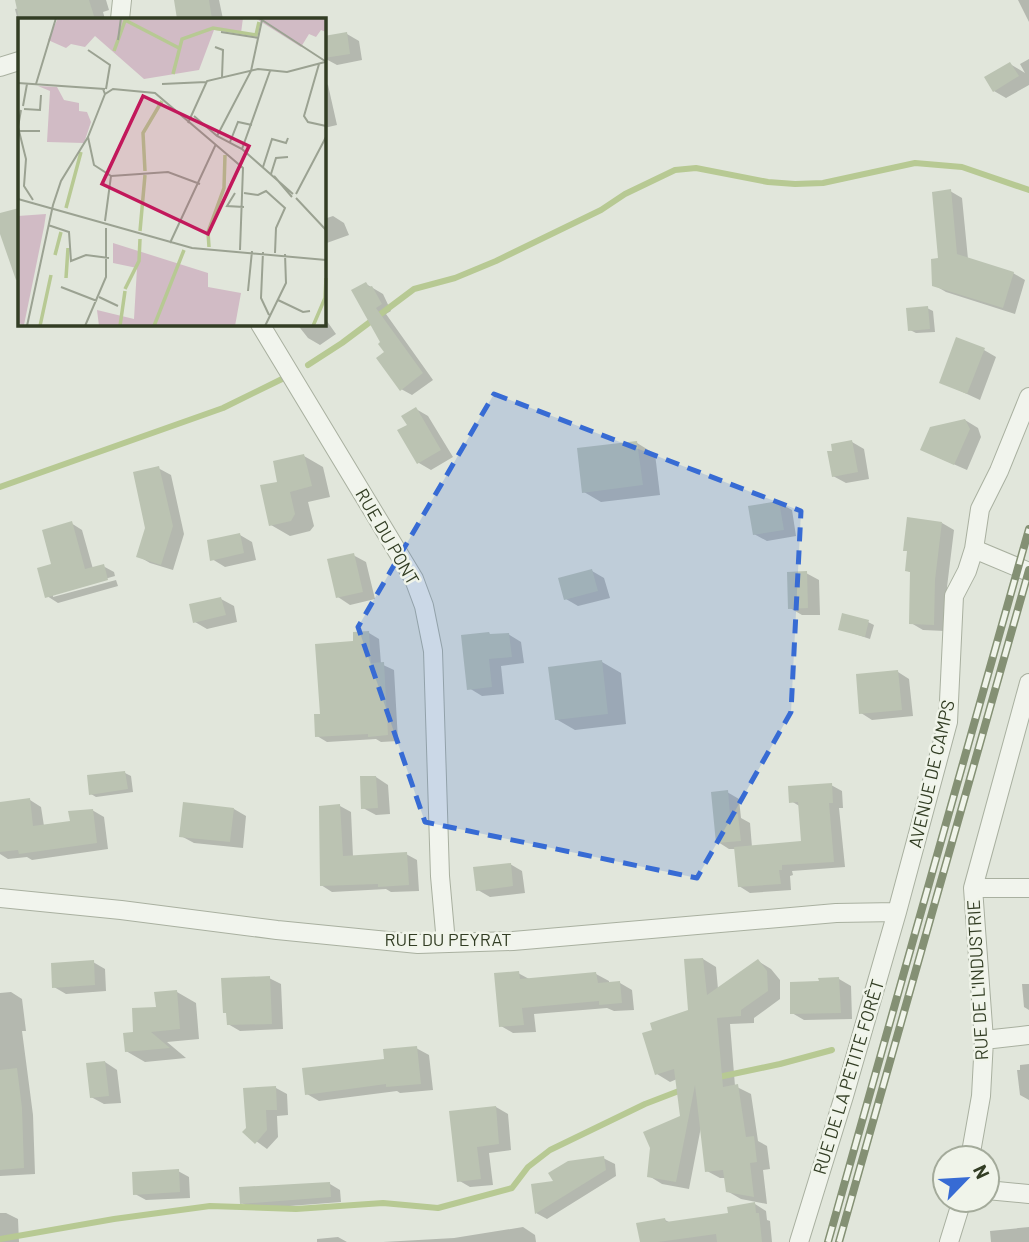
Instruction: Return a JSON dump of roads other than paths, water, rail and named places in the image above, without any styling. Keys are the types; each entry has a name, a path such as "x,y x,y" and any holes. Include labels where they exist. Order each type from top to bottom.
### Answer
{"street":[{"path":"120,18 122,0"},
{"path":"0,67 18,61"},
{"name":"RUE DU PONT","path":"261,326 414,579 424,606 433,651 440,876 446,943"},
{"name":"AVENUE DE CAMPS","path":"897,912 948,722 954,596 974,550 980,509 999,471 1029,397"},
{"path":"974,550 1029,572"},
{"name":"RUE DE L'INDUSTRIE","path":"972,1144 981,1096 984,1040 973,888 1029,684"},
{"path":"973,888 1029,888"},
{"name":"RUE DU PEYRAT","path":"0,898 418,944 513,941 836,913 897,912"},
{"name":"RUE DE LA PETITE FORÊT","path":"799,1242 897,912"},
{"path":"984,1040 1029,1035"},
{"path":"1001,1191 1029,1194"},
{"path":"949,1242 958,1214"}],"waterway":[{"path":"308,365 414,289 455,278 496,261 601,210 625,194 675,170 696,168 768,182 795,184 823,183 915,163 962,167 1029,190"},
{"path":"0,487 223,408 282,379"},
{"path":"714,1078 832,1050"},
{"path":"0,1239 210,1206 296,1209 383,1203 438,1208 512,1188 528,1167 550,1150 645,1104 684,1089"}],"railway":[{"path":"828,1242 1029,529"},
{"path":"839,1242 1029,570"}]}
